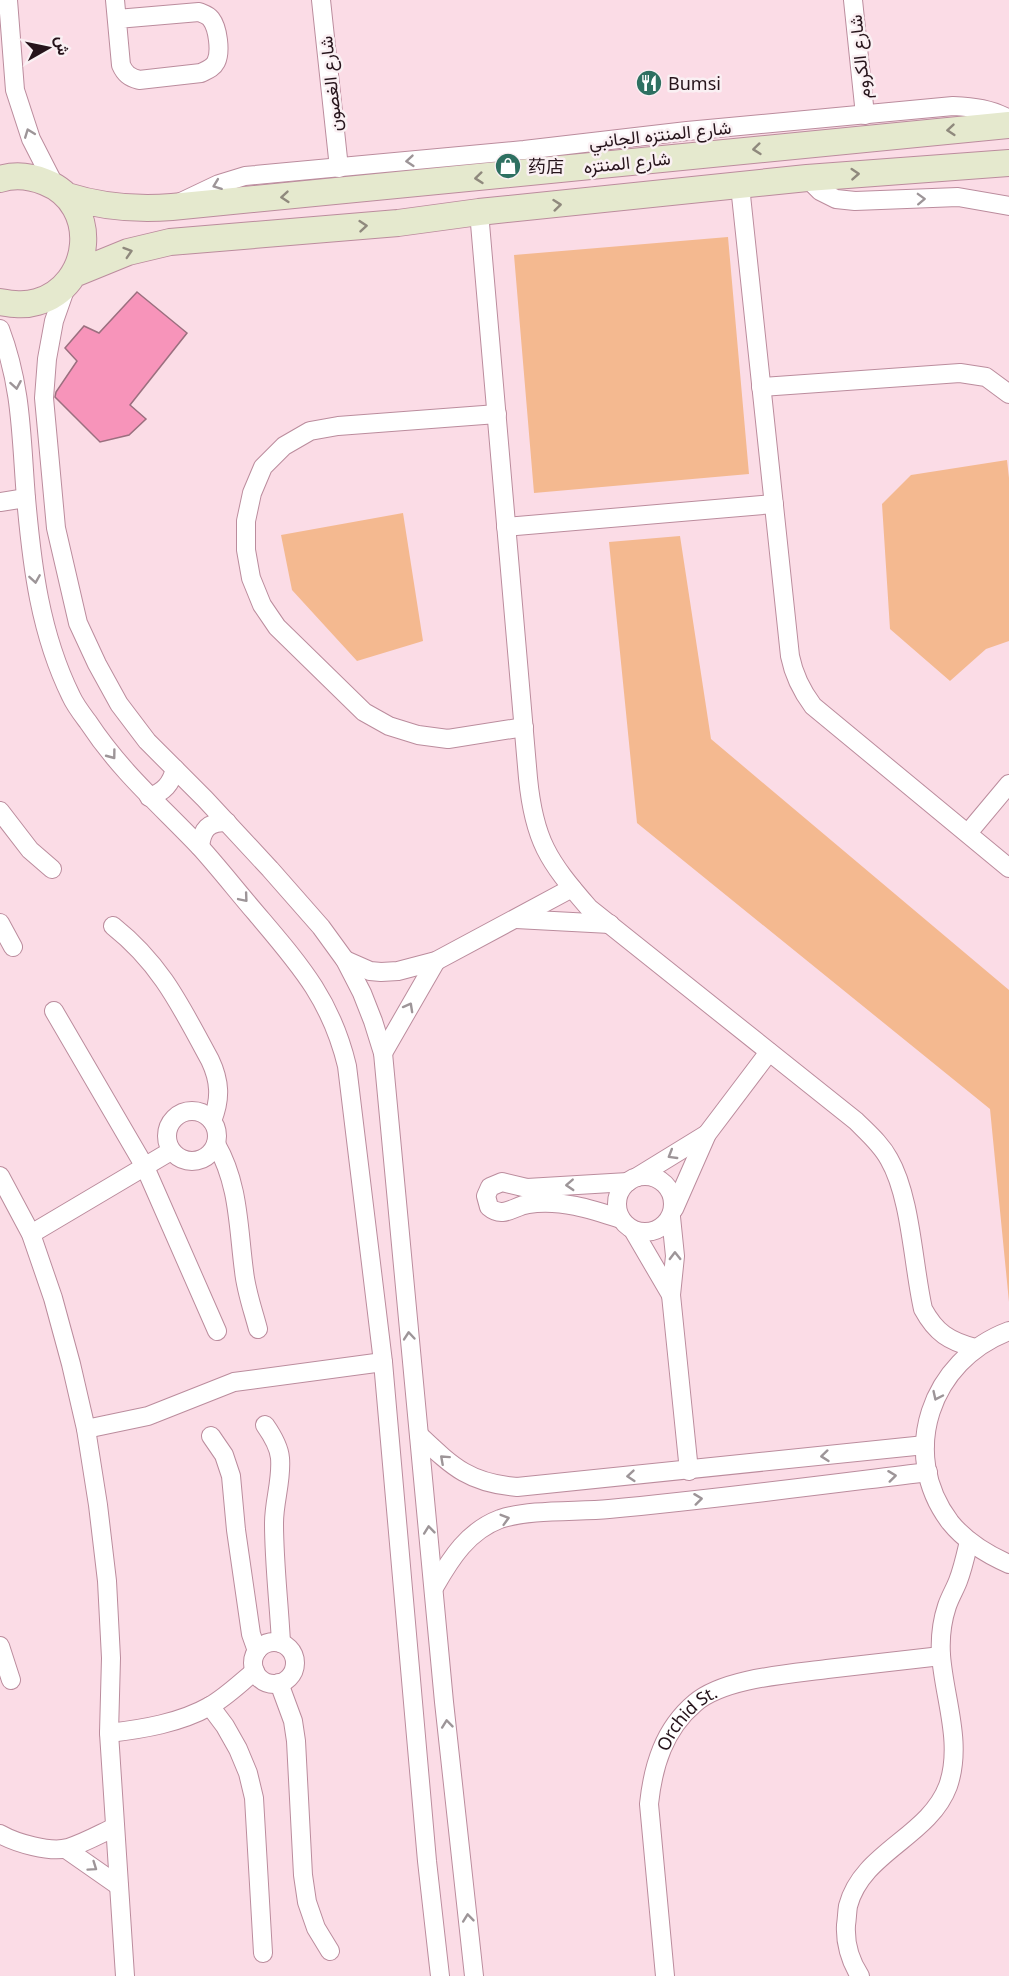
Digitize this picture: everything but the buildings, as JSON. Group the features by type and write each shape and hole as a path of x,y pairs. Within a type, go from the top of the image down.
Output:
{"street":[{"path":"8,0 15,90 31,139 61,191 78,213 84,234 82,255 54,321 44,398 58,539 78,622 119,704 147,741 227,822 321,927 345,960 362,993 383,1053 435,1586 444,1702 474,1976"},
{"path":"114,0 121,64 124,72 131,78 140,80 201,73 209,70 216,63 219,55 216,31 213,21 207,15 199,12 117,19"},
{"name":"شارع الغصون","path":"321,0 339,168"},
{"name":"شارع الكروم","path":"853,0 865,115"},
{"name":"شارع المنتزه الجانبي","path":"172,207 211,187 245,176 954,106 976,107 998,113 1009,119"},
{"name":"شارع المنتزه","path":"0,178 19,175 32,176 92,204 118,208 172,207 394,187 1009,124"},
{"path":"803,144 807,178 820,191 836,199 855,201 958,197 1009,206"},
{"name":"شارع المنتزه","path":"0,302 17,305 36,303 53,296 70,279 119,255 156,244 398,223 479,212 807,178 1009,163"},
{"path":"740,186 790,656 794,674 802,691 827,719 1009,868"},
{"path":"394,187 398,223"},
{"path":"479,212 531,807 539,837 553,865 589,908 856,1121 874,1138 890,1159 900,1183 923,1309 930,1322 940,1332 956,1343 975,1348"},
{"path":"0,329 16,380 21,410 26,498 34,577 42,618 55,659 72,698 120,766 200,847 310,979 323,1000 339,1036 347,1066 382,1362 440,1976"},
{"path":"761,387 960,374 986,377 1009,394"},
{"path":"497,414 338,426 310,431 284,446 263,467 252,494 246,522 246,550 251,578 262,605 277,627 364,712 389,726 418,735 448,739 524,727"},
{"path":"0,502 26,498"},
{"path":"506,527 774,504"},
{"path":"149,797 167,788 175,769"},
{"path":"968,833 1009,784"},
{"path":"0,811 30,849 52,869"},
{"path":"200,847 201,836 207,828 216,822 227,822"},
{"path":"345,960 370,971 381,972 398,971 436,961 572,888"},
{"path":"514,919 610,924"},
{"path":"0,923 13,947"},
{"path":"113,926 157,968 210,1060 217,1075 220,1092 212,1120"},
{"path":"383,1053 436,961"},
{"path":"54,1011 145,1167 217,1331"},
{"path":"689,1471 671,1295 675,1256 672,1213 673,1199 670,1190 664,1182 655,1178 632,1179 527,1196 574,1205 650,1232 658,1230 672,1213 707,1134 770,1052"},
{"path":"185,1111 195,1111 212,1120 217,1132 216,1144 212,1152 200,1161 184,1161 171,1151 166,1132 176,1116 185,1111"},
{"path":"671,1295 618,1209 617,1199 621,1190 632,1179 707,1134"},
{"path":"216,1144 233,1180 244,1273 258,1329"},
{"path":"31,1234 171,1151"},
{"path":"0,1176 31,1234 53,1298 86,1429 98,1505 107,1581 111,1658 109,1733 125,1976"},
{"path":"1009,1331 975,1348 949,1375 936,1396 928,1420 925,1445 928,1472 936,1498 950,1522 969,1541 987,1554 1009,1564"},
{"path":"940,1332 949,1375"},
{"path":"86,1429 148,1416 234,1382 382,1362"},
{"path":"265,1425 274,1439 280,1456 281,1473 274,1523 281,1643"},
{"path":"419,1435 454,1468 474,1479 495,1485 517,1487 925,1445"},
{"path":"211,1436 224,1455 231,1476 236,1530 252,1640 257,1650"},
{"path":"435,1586 462,1544 480,1529 501,1519 524,1514 608,1509 928,1472"},
{"path":"860,1976 853,1966 845,1937 848,1906 861,1879 887,1852 921,1825 936,1808 948,1786 954,1762 953,1737 941,1656 942,1630 969,1541"},
{"path":"958,1582 987,1554"},
{"path":"268,1643 281,1643 291,1652 295,1664 290,1676 279,1683 268,1683 262,1680 255,1671 253,1660 257,1650 268,1643"},
{"path":"0,1646 10,1680"},
{"name":"Orchid St.","path":"666,1976 649,1804 651,1780 660,1751 672,1729 696,1702 722,1688 775,1676 941,1656"},
{"path":"109,1733 144,1729 210,1706 255,1671"},
{"path":"279,1683 290,1712 296,1741 302,1864 307,1902 316,1928 330,1951"},
{"path":"210,1706 238,1749 248,1773 254,1798 263,1953"},
{"path":"0,1834 26,1844 66,1849 116,1827"},
{"path":"66,1849 119,1886"},
{"path":"431,1882 464,1879"}],"shaded area":[{"path":"728,237 749,474 534,493 514,255"},
{"path":"1007,460 1009,478 1009,641 986,649 950,681 890,629 882,504 911,475"},
{"path":"403,513 423,641 357,661 292,590 281,535"},
{"path":"680,536 711,739 1009,990 1009,1302 990,1109 637,823 609,542"}],"place":[{"name":"Bumsi","path":"649,83"},
{"name":"药店","path":"508,166"}]}
